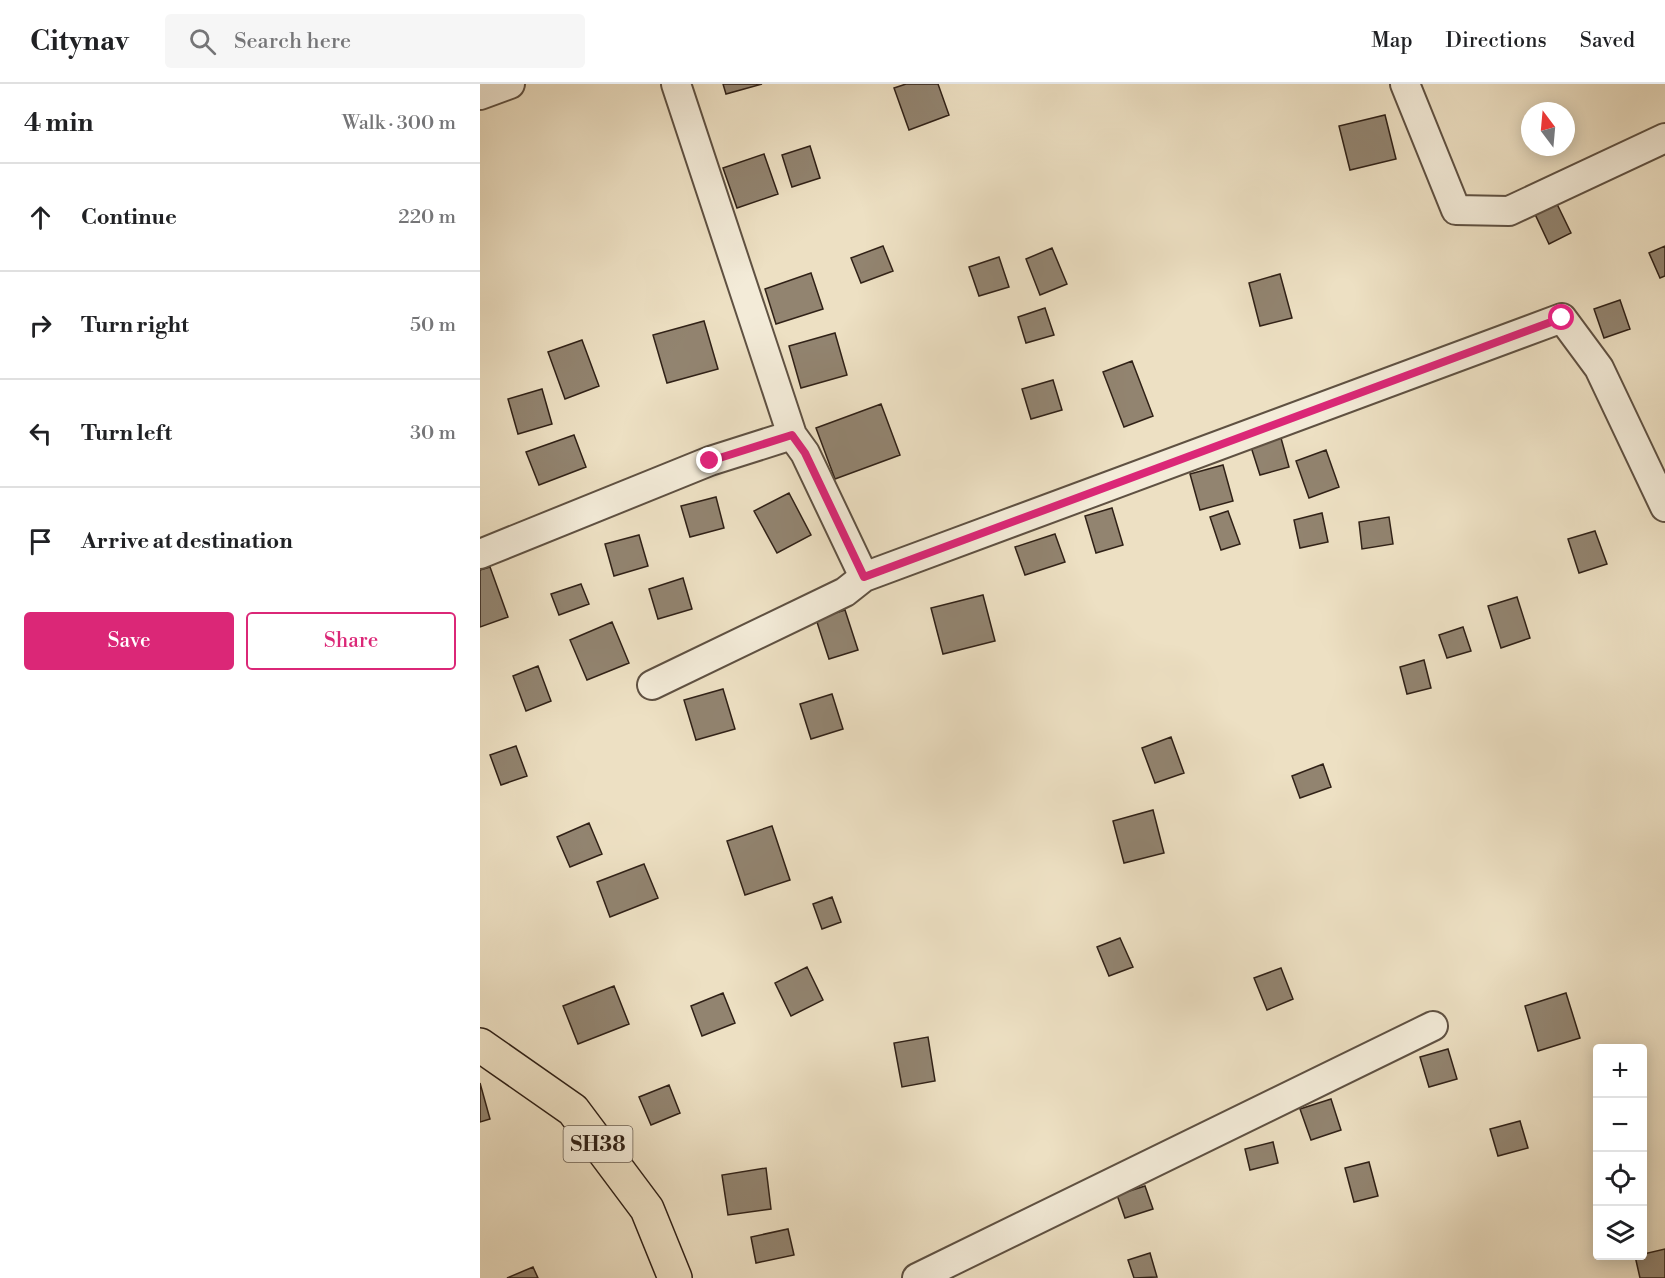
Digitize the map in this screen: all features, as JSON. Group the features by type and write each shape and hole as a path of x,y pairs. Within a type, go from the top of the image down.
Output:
{"main road":[{"name":"SH38","path":"481,1047 573,1110 647,1209 675,1278"}],"street":[{"path":"480,94 510,84"},
{"path":"676,84 792,435 805,453 864,577"},
{"path":"1405,84 1456,210 1509,211 1665,138"},
{"path":"652,685 845,592 864,577 1562,318 1599,368 1665,507"},
{"path":"480,554 710,461 792,435"},
{"path":"917,1278 1433,1026"}],"building":[{"path":"723,84 762,84 726,94"},
{"path":"906,84 938,84 949,115 909,130 894,88"},
{"path":"1385,115 1396,159 1350,170 1339,126"},
{"path":"810,146 820,178 792,187 782,155"},
{"path":"764,154 778,194 737,208 723,168"},
{"path":"1556,202 1571,233 1549,244 1534,212"},
{"path":"883,246 893,271 861,283 851,258"},
{"path":"1665,246 1665,276 1660,278 1649,253"},
{"path":"1052,248 1067,284 1040,295 1026,259"},
{"path":"999,257 1009,287 979,296 969,267"},
{"path":"811,273 823,309 776,324 765,289"},
{"path":"1280,274 1292,318 1260,326 1249,283"},
{"path":"1620,300 1630,329 1604,338 1594,309"},
{"path":"1045,308 1054,335 1026,343 1018,317"},
{"path":"704,321 718,369 667,383 653,335"},
{"path":"835,333 847,375 801,388 789,346"},
{"path":"582,340 599,386 565,399 548,352"},
{"path":"1132,361 1153,416 1124,427 1103,372"},
{"path":"1053,380 1062,410 1031,419 1022,389"},
{"path":"542,389 552,424 518,434 508,399"},
{"path":"881,404 900,455 835,479 816,428"},
{"path":"574,435 586,467 539,485 526,452"},
{"path":"1281,438 1289,467 1260,475 1251,447"},
{"path":"1326,450 1339,487 1309,498 1296,461"},
{"path":"1223,465 1233,501 1200,510 1190,474"},
{"path":"789,493 811,535 777,553 754,511"},
{"path":"716,497 724,528 690,537 681,506"},
{"path":"1112,508 1123,545 1096,553 1085,516"},
{"path":"1228,511 1240,544 1221,550 1210,517"},
{"path":"1322,513 1328,542 1300,548 1294,520"},
{"path":"1389,517 1393,544 1362,549 1359,522"},
{"path":"1595,531 1607,564 1579,573 1568,539"},
{"path":"1055,534 1065,562 1025,575 1015,547"},
{"path":"639,535 648,566 614,576 605,544"},
{"path":"490,567 508,617 480,627 480,570"},
{"path":"683,578 692,609 658,619 649,589"},
{"path":"581,584 589,604 559,615 551,594"},
{"path":"983,595 995,641 943,654 931,608"},
{"path":"1517,597 1530,638 1501,648 1488,606"},
{"path":"845,610 858,650 829,659 816,619"},
{"path":"612,622 629,663 587,680 570,640"},
{"path":"1463,627 1471,651 1447,658 1439,635"},
{"path":"1424,660 1431,688 1407,694 1400,667"},
{"path":"538,666 551,701 526,711 513,676"},
{"path":"723,689 735,729 696,740 684,700"},
{"path":"832,694 843,729 811,739 800,704"},
{"path":"1171,737 1184,773 1155,783 1142,748"},
{"path":"516,746 527,776 501,785 490,755"},
{"path":"1323,764 1331,787 1300,798 1292,776"},
{"path":"1153,810 1164,853 1124,863 1113,821"},
{"path":"589,823 602,854 570,867 557,837"},
{"path":"772,826 790,880 745,895 727,841"},
{"path":"644,864 658,898 610,917 597,882"},
{"path":"832,897 841,922 822,929 813,904"},
{"path":"1120,938 1133,967 1109,976 1097,947"},
{"path":"807,967 823,1000 791,1016 775,983"},
{"path":"1281,968 1293,999 1267,1010 1254,978"},
{"path":"614,986 629,1024 578,1044 563,1006"},
{"path":"723,993 735,1023 702,1036 691,1006"},
{"path":"1566,993 1580,1038 1538,1051 1525,1006"},
{"path":"928,1037 935,1081 902,1087 894,1043"},
{"path":"1448,1049 1457,1079 1429,1087 1420,1057"},
{"path":"480,1083 490,1119 480,1122"},
{"path":"669,1085 680,1113 651,1125 639,1097"},
{"path":"1331,1099 1341,1130 1311,1140 1300,1109"},
{"path":"1520,1121 1528,1148 1498,1156 1490,1129"},
{"path":"1273,1142 1278,1163 1250,1170 1245,1149"},
{"path":"1369,1162 1378,1196 1354,1202 1345,1168"},
{"path":"766,1168 771,1209 728,1215 722,1175"},
{"path":"1145,1186 1153,1209 1125,1218 1117,1195"},
{"path":"788,1229 794,1255 756,1263 751,1237"},
{"path":"1665,1249 1665,1278 1640,1278 1636,1260 1647,1260 1647,1253"},
{"path":"1150,1253 1157,1277 1134,1278 1128,1260"},
{"path":"533,1267 538,1278 507,1278"}],"route":[{"path":"710,461 792,435 805,453 864,577 1562,318"}]}
